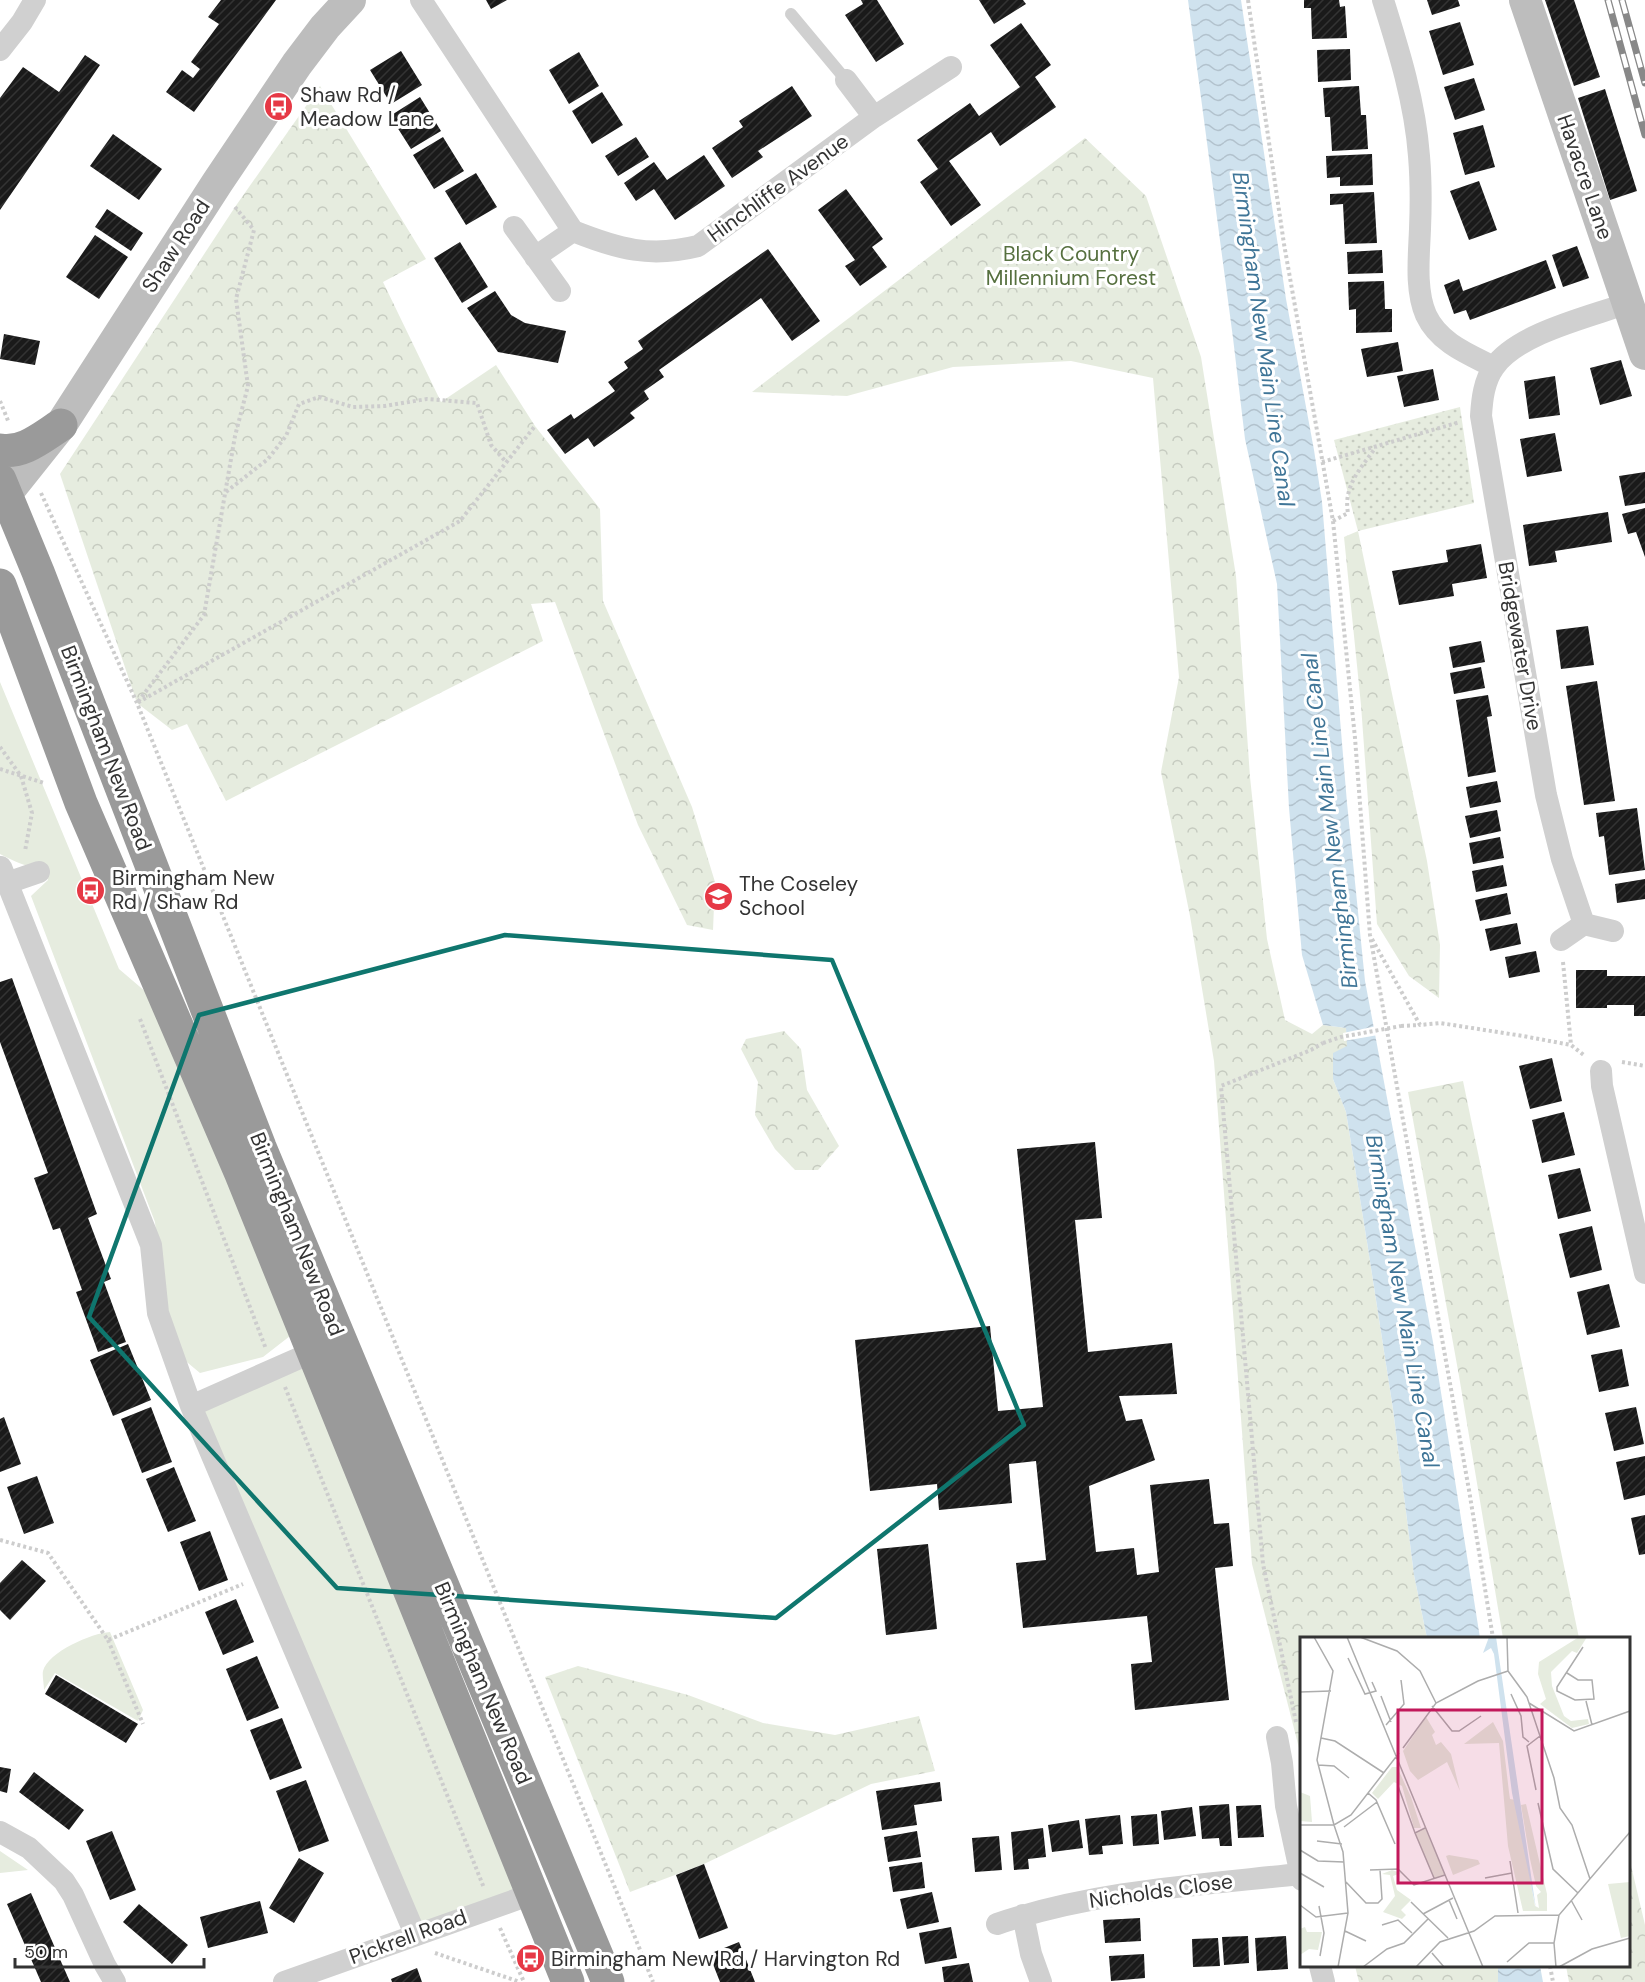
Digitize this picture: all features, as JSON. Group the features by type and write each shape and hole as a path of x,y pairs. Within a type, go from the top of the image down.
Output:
{"highway":[{"path":"0,450 12,452 20,450 61,425"},
{"name":"Birmingham New Road","path":"3,487 260,1147 608,1982"},
{"name":"Birmingham New Road","path":"0,585 9,631 241,1174 568,1982"},
{"path":"532,1894 566,1880"}],"street":[{"path":"0,50 22,22 35,0"},
{"name":"Shaw Road","path":"3,487 61,425 217,183 297,64 325,27 350,0"},
{"path":"421,0 573,231 535,257"},
{"path":"1383,0 1405,72 1414,114 1421,193 1419,274 1426,314 1435,330 1456,349 1494,367"},
{"name":"Havacre Lane","path":"1525,0 1645,354"},
{"name":"Hinchliffe Avenue","path":"573,231 615,247 655,253 698,246 874,117 951,67"},
{"path":"846,80 874,117"},
{"path":"514,227 560,291"},
{"name":"Bridgewater Drive","path":"1584,924 1562,859 1546,795 1481,416 1482,397 1494,367 1523,341 1628,303"},
{"path":"17,876 151,1245 158,1313 191,1406 415,1934"},
{"path":"1561,940 1584,924 1612,931"},
{"path":"1601,1071 1602,1086 1645,1274"},
{"name":"Birmingham New Road","path":"191,1406 313,1352"},
{"path":"1287,1732 1282,1763 1286,1806 1300,1872"},
{"path":"0,1832 29,1848 64,1881 115,1982"},
{"name":"Nicholds Close","path":"998,1924 1023,1915 1091,1899 1300,1877"},
{"name":"Pickrell Road","path":"284,1982 532,1894"},
{"path":"1023,1915 1031,1954 1041,1982"},
{"path":"1320,1967 1324,1982"}],"lane":[{"path":"791,14 846,80"}],"path":[{"path":"1248,0 1284,244 1333,521 1355,738 1370,935 1467,1478 1493,1637"},
{"path":"137,703 204,615 235,436 248,386 236,299 254,230 235,207"},
{"path":"225,492 268,459 286,436 299,404 319,397 353,408 385,406 427,399 477,403 491,445 506,462"},
{"path":"1322,462 1481,416"},
{"path":"137,703 460,520 535,426"},
{"path":"1333,521 1348,513 1346,503 1350,482 1377,447"},
{"path":"72,558 137,703 653,1982"},
{"path":"0,747 21,776 32,813 17,876"},
{"path":"0,769 51,785"},
{"path":"1370,935 1420,1025"},
{"path":"1561,940 1571,1045"},
{"path":"139,1017 268,1353 277,1368 522,1982"},
{"path":"1287,1732 1263,1564 1221,1086 1341,1037 1401,1026 1440,1023 1472,1027 1571,1045 1583,1054"},
{"path":"0,1540 48,1552 108,1640 143,1724"},
{"path":"108,1640 263,1576"},
{"path":"415,1934 435,1953 522,1982"},
{"path":"1550,1967 1553,1982"}],"highlighted area":[{"path":"505,935 832,960 1024,1425 776,1618 337,1588 89,1317 199,1015"}],"green space":[{"path":"320,86 426,259 383,282 441,402 496,365 535,426 600,509 603,601 692,807 715,882 713,930 687,925 638,825 555,602 531,604 543,641 226,801 187,724 172,730 137,703 60,474 235,207"},
{"name":"Black Country Millennium Forest","path":"1085,138 1146,196 1201,357 1236,576 1250,777 1267,939 1285,1020 1312,1034 1323,1025 1346,1028 1348,1046 1333,1079 1346,1112 1393,1409 1414,1575 1427,1637 1300,1637 1300,1752 1252,1564 1214,1061 1190,916 1161,772 1179,677 1153,378 1071,361 953,367 847,396 752,392"},
{"path":"1460,407 1474,503 1358,531 1334,440"},
{"path":"1358,531 1427,861 1440,945 1439,998 1409,976 1377,924 1361,705 1344,537"},
{"path":"0,682 119,969 153,998 290,1336 263,1357 200,1373 182,1358 163,1310 155,1222 31,896 48,880 43,867 26,865 0,854"},
{"path":"784,1031 801,1049 807,1090 839,1146 818,1170 795,1170 775,1149 755,1115 758,1082 741,1049 746,1039"},
{"path":"1463,1081 1579,1637 1503,1637 1408,1092"},
{"path":"304,1356 532,1894 415,1934 191,1406"},
{"path":"110,1632 143,1710 138,1721 55,1673 44,1690 43,1671 53,1657 82,1640"},
{"path":"578,1666 688,1695 763,1723 835,1735 919,1716 935,1771 871,1784 704,1864 630,1892 545,1677"},
{"path":"0,1851 28,1870 0,1873"},
{"path":"1630,1861 1645,1925 1645,1982 1569,1982 1566,1967 1630,1967"},
{"path":"1355,1967 1498,1967 1498,1982 1359,1982"}],"water":[{"name":"Birmingham New Main Line Canal","path":"1188,0 1241,0 1286,299 1322,502 1347,803 1365,981 1433,1342 1480,1637 1427,1637 1414,1575 1393,1409 1346,1112 1333,1079 1333,1053 1347,1046 1346,1028 1323,1025 1302,955 1289,808 1277,584 1245,439"},
{"path":"1498,1967 1540,1967 1543,1982 1498,1982"}],"pier":[{"path":"1377,1026 1378,1035 1344,1041 1343,1033"}],"building":[{"path":"221,0 276,0 194,112 166,92 182,70 193,78 200,69 191,62 219,24 208,17"},
{"path":"486,0 507,0 491,9"},
{"path":"861,0 877,0 904,44 876,62 845,15 863,4"},
{"path":"979,0 1023,0 1026,4 994,24"},
{"path":"1304,0 1339,0 1340,7 1345,6 1347,38 1312,39 1311,8 1304,8"},
{"path":"1427,0 1458,0 1460,6 1432,15"},
{"path":"1545,0 1574,0 1600,77 1574,86"},
{"path":"1460,22 1474,65 1443,75 1429,31"},
{"path":"1021,23 1051,65 1035,77 1056,107 1000,146 991,132 949,161 981,205 951,226 920,182 938,169 917,140 970,103 979,116 1020,87 990,45"},
{"path":"1350,49 1351,80 1318,82 1317,50"},
{"path":"401,51 422,85 391,104 370,70"},
{"path":"579,52 599,86 569,104 549,70"},
{"path":"85,55 100,65 0,210 0,98 23,67 59,92"},
{"path":"1474,78 1485,110 1455,120 1444,87"},
{"path":"792,86 812,116 758,151 763,157 732,178 712,148 743,127 739,121"},
{"path":"1359,86 1361,115 1366,115 1368,149 1332,151 1330,117 1325,117 1323,88"},
{"path":"1605,89 1637,191 1610,200 1578,98"},
{"path":"602,92 623,125 592,144 572,111"},
{"path":"420,97 441,131 411,149 390,116"},
{"path":"1483,125 1495,167 1465,175 1453,133"},
{"path":"113,134 162,169 139,200 90,166"},
{"path":"443,137 464,171 434,189 413,155"},
{"path":"636,137 649,157 618,176 605,156"},
{"path":"1372,154 1373,185 1340,186 1340,177 1327,178 1326,156"},
{"path":"704,155 725,186 675,220 654,189 636,201 624,183 654,162 667,180"},
{"path":"476,173 497,207 466,225 445,191"},
{"path":"1479,181 1497,230 1469,240 1450,191"},
{"path":"846,189 883,239 872,247 887,267 860,286 845,266 855,260 818,210"},
{"path":"1374,192 1377,243 1345,244 1343,204 1330,205 1330,194"},
{"path":"107,209 143,233 131,251 95,227"},
{"path":"95,235 128,257 99,299 66,277"},
{"path":"460,242 488,287 462,303 434,258"},
{"path":"1577,246 1589,278 1563,287 1552,255"},
{"path":"768,249 820,321 792,341 761,298 659,370 664,377 644,391 649,399 630,413 635,418 594,447 588,438 565,454 547,430 571,414 574,419 615,391 608,382 628,368 624,362 643,349 638,341"},
{"path":"1382,250 1383,273 1348,274 1347,252"},
{"path":"1546,260 1556,288 1470,320 1466,310 1454,314 1444,285 1459,279 1463,291"},
{"path":"1384,281 1385,309 1392,309 1392,332 1356,333 1356,309 1349,310 1348,282"},
{"path":"495,291 511,315 525,323 566,331 558,363 498,352 467,308"},
{"path":"4,334 40,341 35,365 0,359"},
{"path":"1398,342 1403,371 1367,377 1361,349"},
{"path":"1621,360 1632,396 1600,405 1590,368"},
{"path":"1433,369 1439,400 1404,407 1397,376"},
{"path":"1555,376 1560,415 1529,419 1524,381"},
{"path":"1555,433 1562,471 1527,477 1520,439"},
{"path":"1645,472 1645,503 1625,506 1619,476"},
{"path":"1645,508 1645,557 1636,532 1628,534 1622,514"},
{"path":"1608,512 1612,542 1555,551 1557,562 1529,566 1523,525"},
{"path":"1481,544 1487,578 1452,584 1454,596 1399,605 1392,571 1448,562 1446,550"},
{"path":"1588,626 1594,665 1561,669 1556,630"},
{"path":"1481,641 1485,662 1453,668 1449,647"},
{"path":"1481,667 1485,688 1454,694 1450,673"},
{"path":"1597,681 1615,801 1584,805 1566,686"},
{"path":"1488,695 1492,716 1487,717 1496,772 1468,777 1456,700"},
{"path":"1497,781 1501,802 1470,808 1466,787"},
{"path":"1637,808 1645,870 1609,875 1604,836 1599,837 1596,813"},
{"path":"1497,810 1501,831 1470,838 1465,816"},
{"path":"1500,837 1504,858 1473,864 1469,843"},
{"path":"1503,865 1507,886 1476,892 1472,871"},
{"path":"1645,879 1645,899 1617,903 1615,884"},
{"path":"1507,893 1511,914 1480,921 1475,900"},
{"path":"1517,923 1521,944 1490,951 1485,929"},
{"path":"1536,951 1540,972 1509,978 1505,957"},
{"path":"1576,970 1607,970 1607,976 1645,976 1645,1016 1634,1016 1634,1005 1576,1008"},
{"path":"12,978 97,1214 88,1218 111,1279 104,1282 126,1342 98,1352 76,1292 82,1290 60,1228 53,1230 34,1178 48,1173 0,1042 0,982"},
{"path":"1552,1058 1562,1101 1530,1109 1519,1066"},
{"path":"1564,1112 1575,1155 1542,1163 1532,1120"},
{"path":"1095,1142 1102,1218 1075,1220 1088,1352 1172,1343 1177,1394 1119,1396 1126,1421 1142,1419 1155,1460 1089,1486 1096,1552 1134,1548 1137,1575 1159,1572 1150,1485 1209,1479 1214,1524 1229,1523 1233,1566 1215,1568 1229,1700 1135,1710 1131,1664 1152,1662 1147,1616 1023,1628 1016,1563 1046,1560 1036,1461 1009,1464 1012,1503 939,1510 937,1484 870,1491 855,1340 990,1326 998,1411 1043,1407 1017,1149"},
{"path":"1580,1168 1591,1211 1558,1219 1548,1175"},
{"path":"1592,1226 1602,1270 1570,1278 1559,1234"},
{"path":"1609,1284 1620,1327 1587,1335 1577,1292"},
{"path":"128,1344 151,1400 113,1416 90,1360"},
{"path":"1622,1349 1629,1386 1599,1392 1591,1355"},
{"path":"151,1407 172,1462 142,1473 121,1419"},
{"path":"1636,1407 1644,1444 1614,1451 1605,1413"},
{"path":"4,1417 21,1464 0,1472 0,1419"},
{"path":"1645,1456 1645,1495 1624,1500 1616,1462"},
{"path":"174,1467 196,1521 168,1532 146,1479"},
{"path":"37,1476 54,1523 24,1534 7,1487"},
{"path":"1645,1515 1645,1554 1639,1555 1631,1518"},
{"path":"210,1531 228,1580 199,1591 180,1542"},
{"path":"928,1544 937,1629 886,1635 877,1549"},
{"path":"22,1560 46,1581 10,1620 0,1610 0,1583"},
{"path":"236,1599 254,1642 223,1655 205,1612"},
{"path":"257,1656 279,1708 247,1721 226,1669"},
{"path":"56,1675 138,1724 126,1743 45,1694"},
{"path":"282,1718 302,1768 270,1780 250,1730"},
{"path":"0,1767 11,1769 7,1793 0,1791"},
{"path":"34,1772 84,1810 69,1830 19,1792"},
{"path":"306,1780 329,1841 299,1852 276,1791"},
{"path":"940,1782 942,1801 914,1805 917,1825 882,1830 876,1791"},
{"path":"1229,1804 1232,1846 1220,1846 1219,1838 1202,1839 1199,1806"},
{"path":"1261,1805 1264,1837 1238,1838 1236,1806"},
{"path":"1192,1807 1196,1836 1164,1840 1161,1811"},
{"path":"1157,1814 1159,1844 1133,1846 1131,1816"},
{"path":"1120,1815 1123,1844 1102,1846 1103,1854 1089,1855 1085,1819"},
{"path":"1079,1820 1083,1848 1052,1852 1048,1825"},
{"path":"1043,1828 1046,1857 1028,1859 1029,1869 1014,1870 1011,1832"},
{"path":"112,1831 136,1890 110,1900 86,1841"},
{"path":"917,1831 921,1857 888,1862 884,1837"},
{"path":"999,1836 1002,1870 975,1872 972,1838"},
{"path":"299,1858 324,1873 294,1923 269,1908"},
{"path":"922,1862 925,1888 893,1892 889,1867"},
{"path":"704,1864 728,1928 699,1939 676,1875"},
{"path":"932,1892 939,1922 907,1929 900,1899"},
{"path":"31,1893 70,1982 41,1982 7,1904"},
{"path":"260,1901 268,1933 208,1948 200,1917"},
{"path":"139,1904 188,1945 172,1964 123,1922"},
{"path":"1140,1918 1141,1941 1105,1943 1103,1920"},
{"path":"951,1927 957,1958 925,1964 919,1933"},
{"path":"1248,1936 1249,1963 1224,1965 1222,1937"},
{"path":"1286,1936 1288,1969 1257,1971 1255,1938"},
{"path":"1218,1938 1220,1966 1193,1967 1192,1939"},
{"path":"739,1942 755,1982 720,1982 709,1954"},
{"path":"1144,1954 1145,1978 1111,1981 1109,1956"},
{"path":"969,1963 973,1982 944,1982 942,1967"},
{"path":"417,1968 422,1982 392,1982 391,1979"}],"railway":[{"path":"1608,0 1645,135"},
{"path":"1622,0 1645,83"}],"place":[{"name":"Shaw Rd / Meadow Lane","path":"279,107"},
{"name":"Birmingham New Rd / Shaw Rd","path":"91,890"},
{"name":"The Coseley School","path":"718,896"},
{"name":"Birmingham New Rd / Harvington Rd","path":"530,1959"}]}
